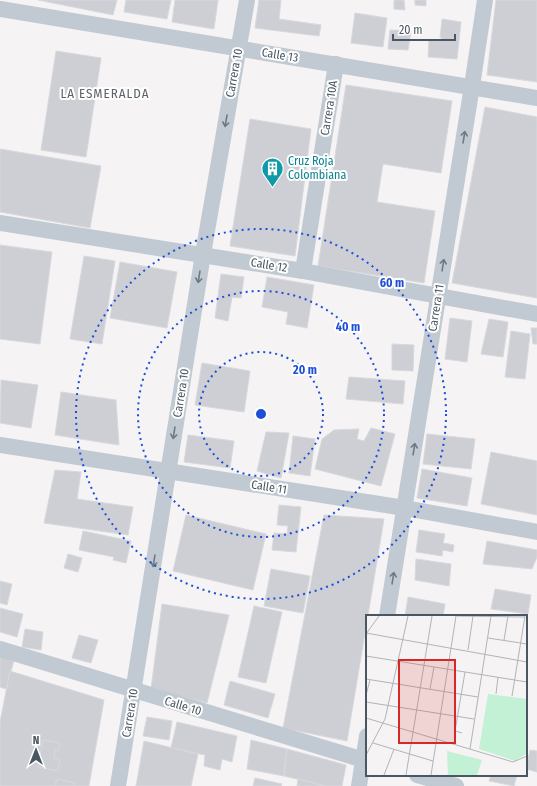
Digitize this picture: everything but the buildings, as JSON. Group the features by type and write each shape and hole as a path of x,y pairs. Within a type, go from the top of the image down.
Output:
{"street":[{"path":"0,4 1,0"},
{"name":"Carrera 10","path":"118,786 203,254 247,0"},
{"name":"Carrera 11","path":"387,615 485,0"},
{"name":"Calle 13","path":"0,9 472,86 537,98"},
{"name":"Carrera 10A","path":"303,271 336,64"},
{"name":"Calle 12","path":"0,223 203,254 537,314"},
{"name":"Calle 11","path":"0,445 405,508 537,532"},
{"name":"Calle 10","path":"0,649 365,760"},
{"path":"359,786 366,748"},
{"path":"421,776 456,786"}],"place":[{"name":"Cruz Roja Colombiana","path":"272,188"}],"district":[{"name":"LA ESMERALDA","path":"105,93"}]}
